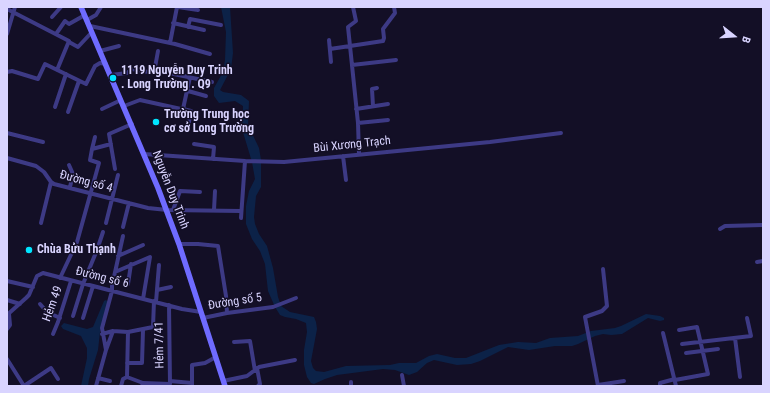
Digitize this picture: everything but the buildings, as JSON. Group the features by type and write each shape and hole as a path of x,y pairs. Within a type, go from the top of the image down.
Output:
{"main road":[{"name":"Nguyễn Duy Trinh","path":"81,7 144,154 170,210 179,244 224,384"}],"street":[{"path":"52,17 61,7"},
{"path":"56,34 65,21 69,24 94,17 101,7"},
{"path":"170,43 177,7 198,10"},
{"path":"353,7 356,21 348,27 358,123 359,154"},
{"path":"330,49 383,41 383,29 395,13 394,7"},
{"path":"7,9 14,9 78,47 92,32"},
{"path":"7,34 14,9"},
{"path":"188,27 190,19 221,24"},
{"path":"173,23 204,30"},
{"path":"90,26 170,43 210,54"},
{"path":"329,40 331,62"},
{"path":"57,70 70,42"},
{"path":"100,51 119,46"},
{"path":"110,75 126,73 132,69 154,73 158,51"},
{"path":"352,65 396,60"},
{"path":"7,72 12,71 38,79 45,64 86,84 95,66 100,63 106,64"},
{"path":"169,73 212,82"},
{"path":"55,107 66,74"},
{"path":"183,108 190,77"},
{"path":"68,112 79,81"},
{"path":"372,106 372,89 377,88"},
{"path":"188,91 206,96"},
{"path":"102,109 121,100"},
{"path":"124,106 140,100 181,109 183,108 191,112 188,126"},
{"path":"356,109 388,104"},
{"path":"358,123 388,120"},
{"path":"115,169 109,134 132,124"},
{"path":"7,133 43,142"},
{"name":"Bùi Xương Trạch","path":"144,154 284,162 483,143 561,133"},
{"path":"60,278 77,242 99,163 90,160 95,137"},
{"path":"92,149 111,144"},
{"path":"194,144 214,146 213,159"},
{"path":"343,156 346,180"},
{"name":"Đường số 4","path":"7,158 36,166 44,172 51,182 90,194 152,209 241,211"},
{"path":"241,218 247,161"},
{"path":"69,165 73,174 70,187"},
{"path":"106,223 118,175"},
{"path":"41,222 51,182"},
{"path":"214,210 215,190"},
{"path":"170,210 180,191 200,192"},
{"path":"123,227 129,203"},
{"path":"720,229 725,226 763,225"},
{"path":"73,316 102,232"},
{"path":"106,350 102,328 112,291 114,272 123,236"},
{"path":"179,244 218,246 227,312"},
{"path":"118,256 143,245"},
{"path":"114,272 149,256 150,258 143,299"},
{"path":"757,262 763,261"},
{"path":"128,284 131,264"},
{"path":"102,334 113,331 128,332 143,330 153,327 158,265"},
{"path":"603,269 606,306 602,311 586,316 589,340 598,386 624,381"},
{"name":"Đường số 6","path":"32,288 37,276 43,273 202,315"},
{"path":"7,281 32,288 29,295 8,314 10,325 7,330"},
{"name":"Hẻm 49","path":"53,334 72,281"},
{"path":"83,318 93,286"},
{"path":"157,290 171,287"},
{"name":"Đường số 5","path":"202,315 272,307 296,298"},
{"path":"7,300 20,304"},
{"path":"40,304 47,312 60,318"},
{"name":"Hẻm 7/41","path":"169,306 169,384"},
{"path":"682,344 751,336 747,318"},
{"path":"660,386 660,383 708,374 697,326 679,330"},
{"path":"126,362 142,363 143,330"},
{"path":"96,386 113,331"},
{"path":"121,386 122,382 127,377 126,362 128,332"},
{"path":"663,333 676,386"},
{"path":"735,338 740,378"},
{"path":"234,342 250,341 260,384 258,386"},
{"path":"686,353 718,349"},
{"path":"127,377 142,384 192,385 192,365 205,363 216,357"},
{"path":"7,359 24,386 51,368 58,379"},
{"path":"224,384 247,376 259,367 295,360"},
{"path":"402,375 404,386"},
{"path":"98,378 110,381"}],"water":[{"path":"221,7 230,7 233,53 231,69 220,90 223,92 241,95 249,101 248,125 259,148 261,160 261,187 256,196 254,217 255,224 259,234 267,246 281,306 290,312 314,317 317,329 311,361 313,368 316,371 324,372 346,366 416,363 429,356 437,354 455,358 466,358 499,345 518,342 536,343 550,338 578,336 591,331 615,328 646,314 660,316 664,318 664,320 660,321 648,318 622,334 603,334 572,346 555,346 529,350 508,347 471,364 457,365 434,360 427,363 417,372 409,375 395,370 383,369 337,375 314,384 311,383 307,377 304,365 304,350 307,332 306,323 280,315 275,307 268,291 265,264 246,224 246,206 249,191 255,179 252,162 242,129 243,106 235,101 219,103 214,96 214,88 223,72 225,60 226,32"},
{"path":"106,300 108,302 100,332 98,350 88,386 81,386 87,358 87,348 81,336 63,329 61,326 64,323 87,329 93,327 104,301"}],"place":[{"name":"1119 Nguyễn Duy Trinh . Long Trường . Q9","path":"113,78"},
{"name":"Trường Trung học cơ sở Long Trường","path":"156,122"},
{"name":"Chùa Bửu Thạnh","path":"29,250"}]}
